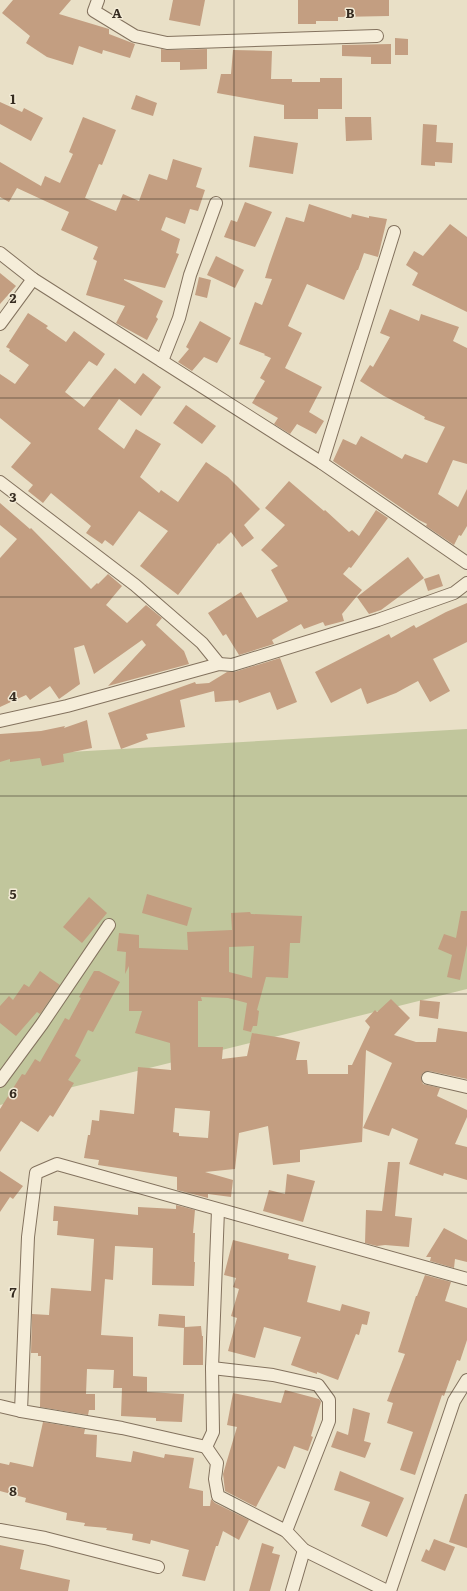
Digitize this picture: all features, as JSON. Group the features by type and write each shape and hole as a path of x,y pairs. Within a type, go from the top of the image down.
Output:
{"street":[{"path":"98,0 94,10 135,36 167,43 377,36"},
{"path":"162,361 179,318 190,275 216,203"},
{"path":"322,463 394,232"},
{"path":"0,253 33,280 322,463 467,563"},
{"path":"0,324 33,280"},
{"path":"0,482 135,586 202,643 219,664"},
{"path":"0,721 67,706 219,664 232,665 378,620 454,593 467,583"},
{"path":"0,1081 42,1024 109,925"},
{"path":"428,1078 467,1087"},
{"path":"21,1411 28,1238 36,1173 57,1164 467,1279"},
{"path":"206,1447 213,1432 212,1368 218,1210"},
{"path":"212,1368 273,1374 318,1385 329,1400 329,1421 286,1531"},
{"path":"390,1591 454,1401 467,1380"},
{"path":"0,1406 122,1428 206,1447 217,1463 215,1479 218,1496 286,1531 304,1550 387,1591"},
{"path":"0,1530 45,1538 158,1567"},
{"path":"292,1591 304,1550"}],"green space":[{"path":"467,729 467,989 0,1105 0,756"}],"building":[{"path":"13,0 71,0 59,14 109,29 109,34 135,44 130,58 103,50 102,54 79,46 73,65 47,57 26,43 30,36 2,13"},
{"path":"173,0 205,0 200,26 169,20"},
{"path":"298,0 389,0 389,16 338,17 338,21 316,21 316,24 298,24"},
{"path":"395,38 408,39 408,55 395,55"},
{"path":"391,44 391,64 371,64 371,57 342,56 342,45"},
{"path":"161,49 207,49 207,69 180,70 180,62 161,62"},
{"path":"233,50 272,51 271,79 292,79 292,82 320,82 320,78 342,78 342,109 318,109 318,119 284,119 284,105 217,93 221,74 231,74"},
{"path":"136,95 157,103 153,116 131,109"},
{"path":"0,102 22,112 24,108 43,118 31,141 0,124"},
{"path":"83,117 116,130 102,165 99,164 85,198 116,211 123,194 139,201 149,174 167,180 173,159 202,168 196,187 205,190 198,211 190,209 185,224 166,217 161,230 180,239 176,253 179,254 165,288 124,279 163,301 156,317 158,319 147,340 116,323 125,306 86,295 97,261 93,259 98,247 61,230 69,212 17,188 9,202 0,197 0,162 41,186 45,176 60,183 73,154 69,152"},
{"path":"345,117 371,117 372,140 346,141"},
{"path":"423,124 437,125 436,142 453,143 452,163 435,162 435,166 421,165"},
{"path":"254,136 298,143 293,174 249,167"},
{"path":"245,202 272,212 255,247 224,237 231,220 237,222"},
{"path":"309,204 351,218 352,214 369,218 369,216 387,219 378,257 364,253 344,300 307,284 288,326 302,333 285,368 322,387 309,412 324,421 316,434 297,424 290,434 274,424 278,418 252,403 265,381 260,378 271,358 264,355 265,354 239,344 255,302 262,305 272,279 265,278 286,217 304,222"},
{"path":"450,224 467,237 467,312 412,285 418,273 406,265 414,251 423,256"},
{"path":"216,256 244,270 235,288 207,275"},
{"path":"0,273 16,286 0,304"},
{"path":"199,277 211,280 207,298 195,295"},
{"path":"390,309 419,321 421,314 459,327 453,341 467,348 467,464 453,460 438,494 458,507 467,489 467,526 461,536 459,535 454,545 426,526 427,524 333,461 343,439 356,445 361,436 402,459 405,454 427,463 445,427 424,419 425,417 384,396 360,381 370,365 373,367 390,337 380,333"},
{"path":"28,313 48,326 46,328 66,342 74,331 105,354 97,366 89,361 65,392 84,407 115,368 135,384 143,373 161,387 141,416 119,399 98,429 124,449 136,429 161,444 140,477 159,493 161,490 178,502 206,462 228,477 260,509 244,525 254,538 242,547 231,532 219,544 218,543 178,595 140,566 168,531 139,511 113,546 105,540 102,544 86,533 91,526 51,493 43,503 28,491 33,485 11,467 31,443 0,418 0,374 15,384 29,365 9,351 10,349 6,347"},
{"path":"200,321 231,338 217,363 204,357 192,371 178,362 189,349 186,347"},
{"path":"186,405 216,426 202,444 173,423"},
{"path":"289,481 324,511 325,510 349,532 352,530 359,536 376,510 388,518 351,568 349,567 343,574 362,590 342,614 344,621 325,626 323,622 304,629 301,624 272,640 274,644 239,655 226,634 223,636 208,613 241,592 257,618 288,601 271,570 278,566 261,550 285,525 265,508"},
{"path":"0,503 30,529 31,528 91,589 108,574 122,586 106,605 127,623 146,605 162,618 156,625 184,651 189,664 108,686 146,645 142,640 94,674 84,645 74,648 80,684 59,699 50,686 30,700 26,695 0,707 0,558 17,539 0,525"},
{"path":"408,557 424,578 381,610 369,614 357,597"},
{"path":"439,574 443,586 428,591 424,579"},
{"path":"467,603 467,642 433,659 450,691 430,702 418,681 396,693 367,704 361,688 331,703 315,672 389,634 391,638 414,625 416,628"},
{"path":"280,658 297,702 277,710 270,692 239,703 238,700 215,702 214,691 180,700 185,727 146,734 148,739 121,749 108,713 195,682 196,684 209,683 227,672 234,672"},
{"path":"87,720 92,748 63,754 64,762 42,766 40,758 10,762 10,759 0,762 0,734 41,731 65,726 64,728"},
{"path":"147,894 192,908 187,926 142,913"},
{"path":"89,897 107,913 82,943 63,927"},
{"path":"461,911 467,911 467,945 460,980 447,977 452,955 438,949 444,934 456,938"},
{"path":"250,912 251,914 302,916 300,943 290,943 288,978 266,977 257,1010 259,1011 257,1026 253,1026 251,1032 243,1030 247,1003 228,998 201,997 202,1001 198,1001 198,1047 223,1047 222,1059 247,1056 252,1033 283,1038 300,1042 296,1060 307,1060 308,1074 348,1074 348,1065 352,1065 370,1027 365,1021 375,1010 377,1012 391,999 410,1018 394,1035 416,1042 436,1042 438,1028 467,1032 467,1079 429,1071 423,1073 421,1077 423,1084 440,1088 437,1096 467,1110 467,1117 455,1144 467,1147 467,1180 444,1173 443,1176 409,1164 418,1139 392,1128 389,1136 363,1128 392,1063 366,1050 362,1142 300,1150 300,1162 273,1165 268,1126 239,1133 235,1169 205,1172 233,1180 231,1197 208,1194 208,1198 177,1190 177,1177 98,1165 99,1160 84,1158 92,1120 99,1121 100,1110 134,1114 138,1067 171,1070 170,1043 135,1033 142,1011 129,1011 129,966 125,974 126,952 117,951 119,933 139,935 139,948 188,950 187,932 232,930 231,913","holes":["254,946 252,978 229,972 229,947","175,1108 210,1111 208,1138 179,1136 179,1133 173,1132"]},
{"path":"40,971 60,985 40,1014 37,1012 16,1036 0,1023 0,1006 9,996 13,1000 24,984 29,987"},
{"path":"94,971 99,971 120,982 93,1032 88,1030 75,1056 81,1060 68,1080 74,1083 53,1117 50,1115 38,1132 21,1121 0,1152 0,1109 22,1074 25,1075 35,1059 40,1062 65,1018 69,1020 81,998 79,997"},
{"path":"420,1000 440,1002 438,1019 419,1016"},
{"path":"388,1162 400,1162 395,1216 412,1218 409,1247 385,1245 377,1246 365,1243 366,1210 382,1211"},
{"path":"0,1171 23,1186 13,1199 10,1197 0,1212"},
{"path":"287,1174 315,1181 303,1222 263,1211 269,1190 285,1194"},
{"path":"176,1205 195,1210 193,1233 195,1233 194,1286 152,1285 153,1248 115,1246 113,1280 105,1279 101,1335 133,1337 133,1376 147,1377 147,1392 184,1394 182,1422 156,1421 156,1418 121,1416 122,1388 113,1388 114,1370 87,1369 86,1394 95,1394 95,1410 89,1410 88,1415 40,1407 41,1356 38,1356 38,1353 31,1353 32,1314 49,1315 51,1288 91,1291 94,1239 57,1235 58,1221 53,1221 54,1206 138,1215 138,1207 176,1209"},
{"path":"444,1228 467,1240 467,1262 455,1259 454,1268 430,1261 431,1257 426,1257"},
{"path":"233,1240 289,1254 288,1259 316,1266 307,1302 340,1311 342,1304 370,1312 367,1325 362,1324 359,1335 356,1334 338,1380 317,1372 317,1374 291,1365 301,1337 264,1327 255,1358 228,1351 237,1318 231,1316 239,1289 233,1287 236,1278 224,1275"},
{"path":"425,1275 451,1282 445,1301 467,1308 467,1340 460,1361 457,1360 444,1396 442,1395 415,1475 400,1470 413,1432 387,1423 393,1403 387,1401 405,1354 398,1352 416,1296"},
{"path":"159,1314 185,1316 185,1327 201,1326 203,1336 203,1365 183,1365 184,1328 158,1326"},
{"path":"285,1390 319,1399 321,1402 311,1436 313,1437 308,1451 294,1446 285,1469 278,1466 256,1507 225,1491 223,1474 237,1427 227,1425 233,1393 281,1403"},
{"path":"353,1408 370,1413 364,1441 371,1443 365,1458 331,1447 337,1431 348,1435"},
{"path":"43,1422 85,1429 84,1434 97,1435 96,1457 131,1462 133,1451 164,1458 165,1454 194,1458 189,1488 203,1491 203,1506 210,1506 211,1499 215,1503 249,1520 239,1540 223,1531 218,1546 216,1546 205,1581 182,1576 189,1550 151,1540 150,1544 132,1540 133,1534 106,1530 107,1528 84,1526 85,1523 66,1520 67,1513 25,1502 26,1498 0,1491 0,1463 9,1465 10,1462 33,1467"},
{"path":"340,1471 404,1498 387,1537 361,1526 370,1502 334,1490"},
{"path":"465,1494 467,1494 467,1548 449,1542"},
{"path":"434,1539 455,1547 445,1571 421,1561 426,1549 429,1551"},
{"path":"262,1543 274,1547 272,1553 280,1555 270,1591 249,1591"},
{"path":"0,1545 24,1550 20,1569 70,1580 68,1591 0,1591"}]}
